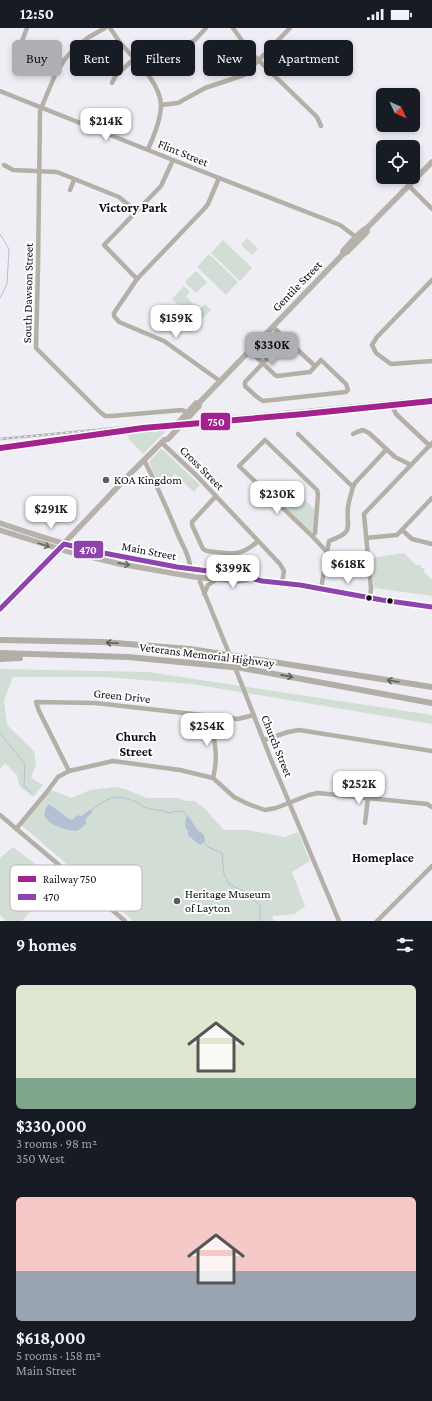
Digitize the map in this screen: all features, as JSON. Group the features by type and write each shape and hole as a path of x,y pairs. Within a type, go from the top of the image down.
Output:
{"highway":[{"name":"Veterans Memorial Highway","path":"0,640 103,642 190,649 432,687"},
{"name":"Veterans Memorial Highway","path":"0,654 128,657 242,668 432,703"},
{"path":"0,659 67,655"}],"main road":[{"name":"Gentile Street","path":"344,254 343,251 356,237 367,229 432,162"},
{"name":"Gentile Street","path":"0,609 144,460 163,441 168,439 199,406 199,403 367,232 367,229"},
{"name":"Gentile Street","path":"163,441 165,436 187,412 196,403 199,403"},
{"name":"Main Street","path":"0,523 93,552 190,569 240,575 249,579 432,607"},
{"name":"Main Street","path":"0,530 86,557 164,572 200,577 239,581 249,579"},
{"path":"164,572 174,570 187,572 190,569"}],"street":[{"path":"22,40 27,28"},
{"name":"South Dawson Street","path":"105,28 89,37 76,47 65,59 55,75 41,107 39,117 36,348 105,416 182,410 187,412"},
{"path":"110,28 131,55"},
{"path":"195,40 206,28"},
{"path":"233,28 242,43 258,61 316,117 321,126"},
{"path":"161,105 178,103 205,88 239,76 252,68 290,28"},
{"path":"112,83 116,75 131,62"},
{"path":"148,76 155,85 161,105 157,126 148,150"},
{"name":"Flint Street","path":"0,91 340,225 356,237"},
{"path":"137,279 106,249 104,245 161,186 173,160"},
{"path":"4,165 13,170 57,172 119,197 136,211"},
{"path":"219,178 208,204 137,279 114,313 114,316 119,322 164,341 220,381"},
{"path":"70,190 74,180"},
{"path":"409,186 432,209"},
{"path":"431,284 377,337 372,345 376,353 391,364 432,361"},
{"path":"273,326 315,366"},
{"path":"250,351 263,364 275,375 310,372 321,360 346,384 348,390 346,392 263,401 257,397 244,385 245,382 263,364 286,339"},
{"path":"370,598 371,588 364,514 431,445 396,414 393,408"},
{"path":"353,434 363,430 369,433 395,457 411,465"},
{"path":"298,434 353,487"},
{"path":"312,536 315,533 318,495 317,490 265,440 239,466 312,536 326,552"},
{"name":"Cross Street","path":"163,441 196,474 282,567 284,572 282,583"},
{"path":"322,589 326,552 329,541 342,536 348,531 348,506 353,487 386,450"},
{"path":"144,460 161,493 186,552 190,569"},
{"path":"216,496 192,522 203,549 207,551 240,553 258,540"},
{"path":"366,538 394,535 402,530 432,498"},
{"path":"402,530 412,539 432,544"},
{"name":"Church Street","path":"200,577 204,594 339,921"},
{"path":"204,594 208,586 217,579"},
{"name":"Green Drive","path":"69,771 36,702 95,703 238,719 254,715"},
{"path":"210,716 216,765 213,778"},
{"path":"264,740 299,730 432,751"},
{"path":"16,828 58,777 69,771 113,761 180,770 213,778 234,797 265,810 276,808 318,793 427,804 432,807"},
{"path":"364,823 368,798"},
{"path":"0,815 59,865"},
{"path":"377,921 432,866"},
{"path":"113,911 125,921"}],"shaded area":[{"path":"247,238 258,249 252,255 241,245"},
{"path":"223,240 252,268 240,281 211,253"},
{"path":"209,254 238,282 226,295 197,267"},
{"path":"196,271 207,282 196,293 186,284 186,280"},
{"path":"184,286 190,292 186,296 198,308 190,316 172,299"},
{"path":"205,304 211,310 203,318 195,313"},
{"path":"168,429 143,454 128,438 128,433"},
{"path":"161,449 200,485 194,492 175,474 160,488 149,462"},
{"path":"301,496 315,510 312,532 310,532 287,509"},
{"path":"404,553 416,565 421,565 421,568 425,569 424,572 432,580 432,596 374,588 372,558"},
{"path":"0,669 148,672 432,715 432,724 192,684 105,677 13,677 4,700 7,725 34,751 36,765 31,778 43,785 33,797 20,787 17,775 5,763 0,769"},
{"path":"115,787 125,789 147,798 177,798 187,801 195,801 205,809 224,830 248,830 284,837 298,832 310,861 292,872 305,906 295,914 272,916 274,921 132,921 122,911 142,911 142,865 68,865 21,825 51,790 72,798 90,790"},
{"path":"13,847 37,865 10,865 10,911 31,911 22,921 6,921 0,915 0,858"}],"water":[{"path":"49,804 72,820 78,815 81,816 90,810 92,813 86,818 86,824 81,829 75,831 69,830 58,827 49,822 44,814 45,809"},
{"path":"188,816 204,836 205,841 201,845 188,835 188,831 185,827 186,817"}],"waterway":[{"path":"0,234 9,249 7,284 0,298"},
{"path":"0,733 25,764 24,786 32,793"},
{"path":"91,811 106,800 116,797 128,799 147,808 169,813 178,811 184,812 187,816"},
{"path":"203,842 208,847 222,853 224,874 230,885 246,892 260,906 260,918 263,921"}],"railway":[{"path":"0,439 432,398"}],"rail line":[{"name":"750","path":"0,448 143,428 432,401"}],"transit line":[{"name":"470","path":"0,609 64,544 177,567 240,575 262,581 300,585 382,600 432,607"}],"place":[{"name":"KOA Kingdom","path":"106,480"},
{"name":"Heritage Museum of Layton","path":"177,901"}],"district":[{"name":"Victory Park","path":"133,207"},
{"name":"Church Street","path":"136,744"},
{"name":"Homeplace","path":"383,857"}]}
